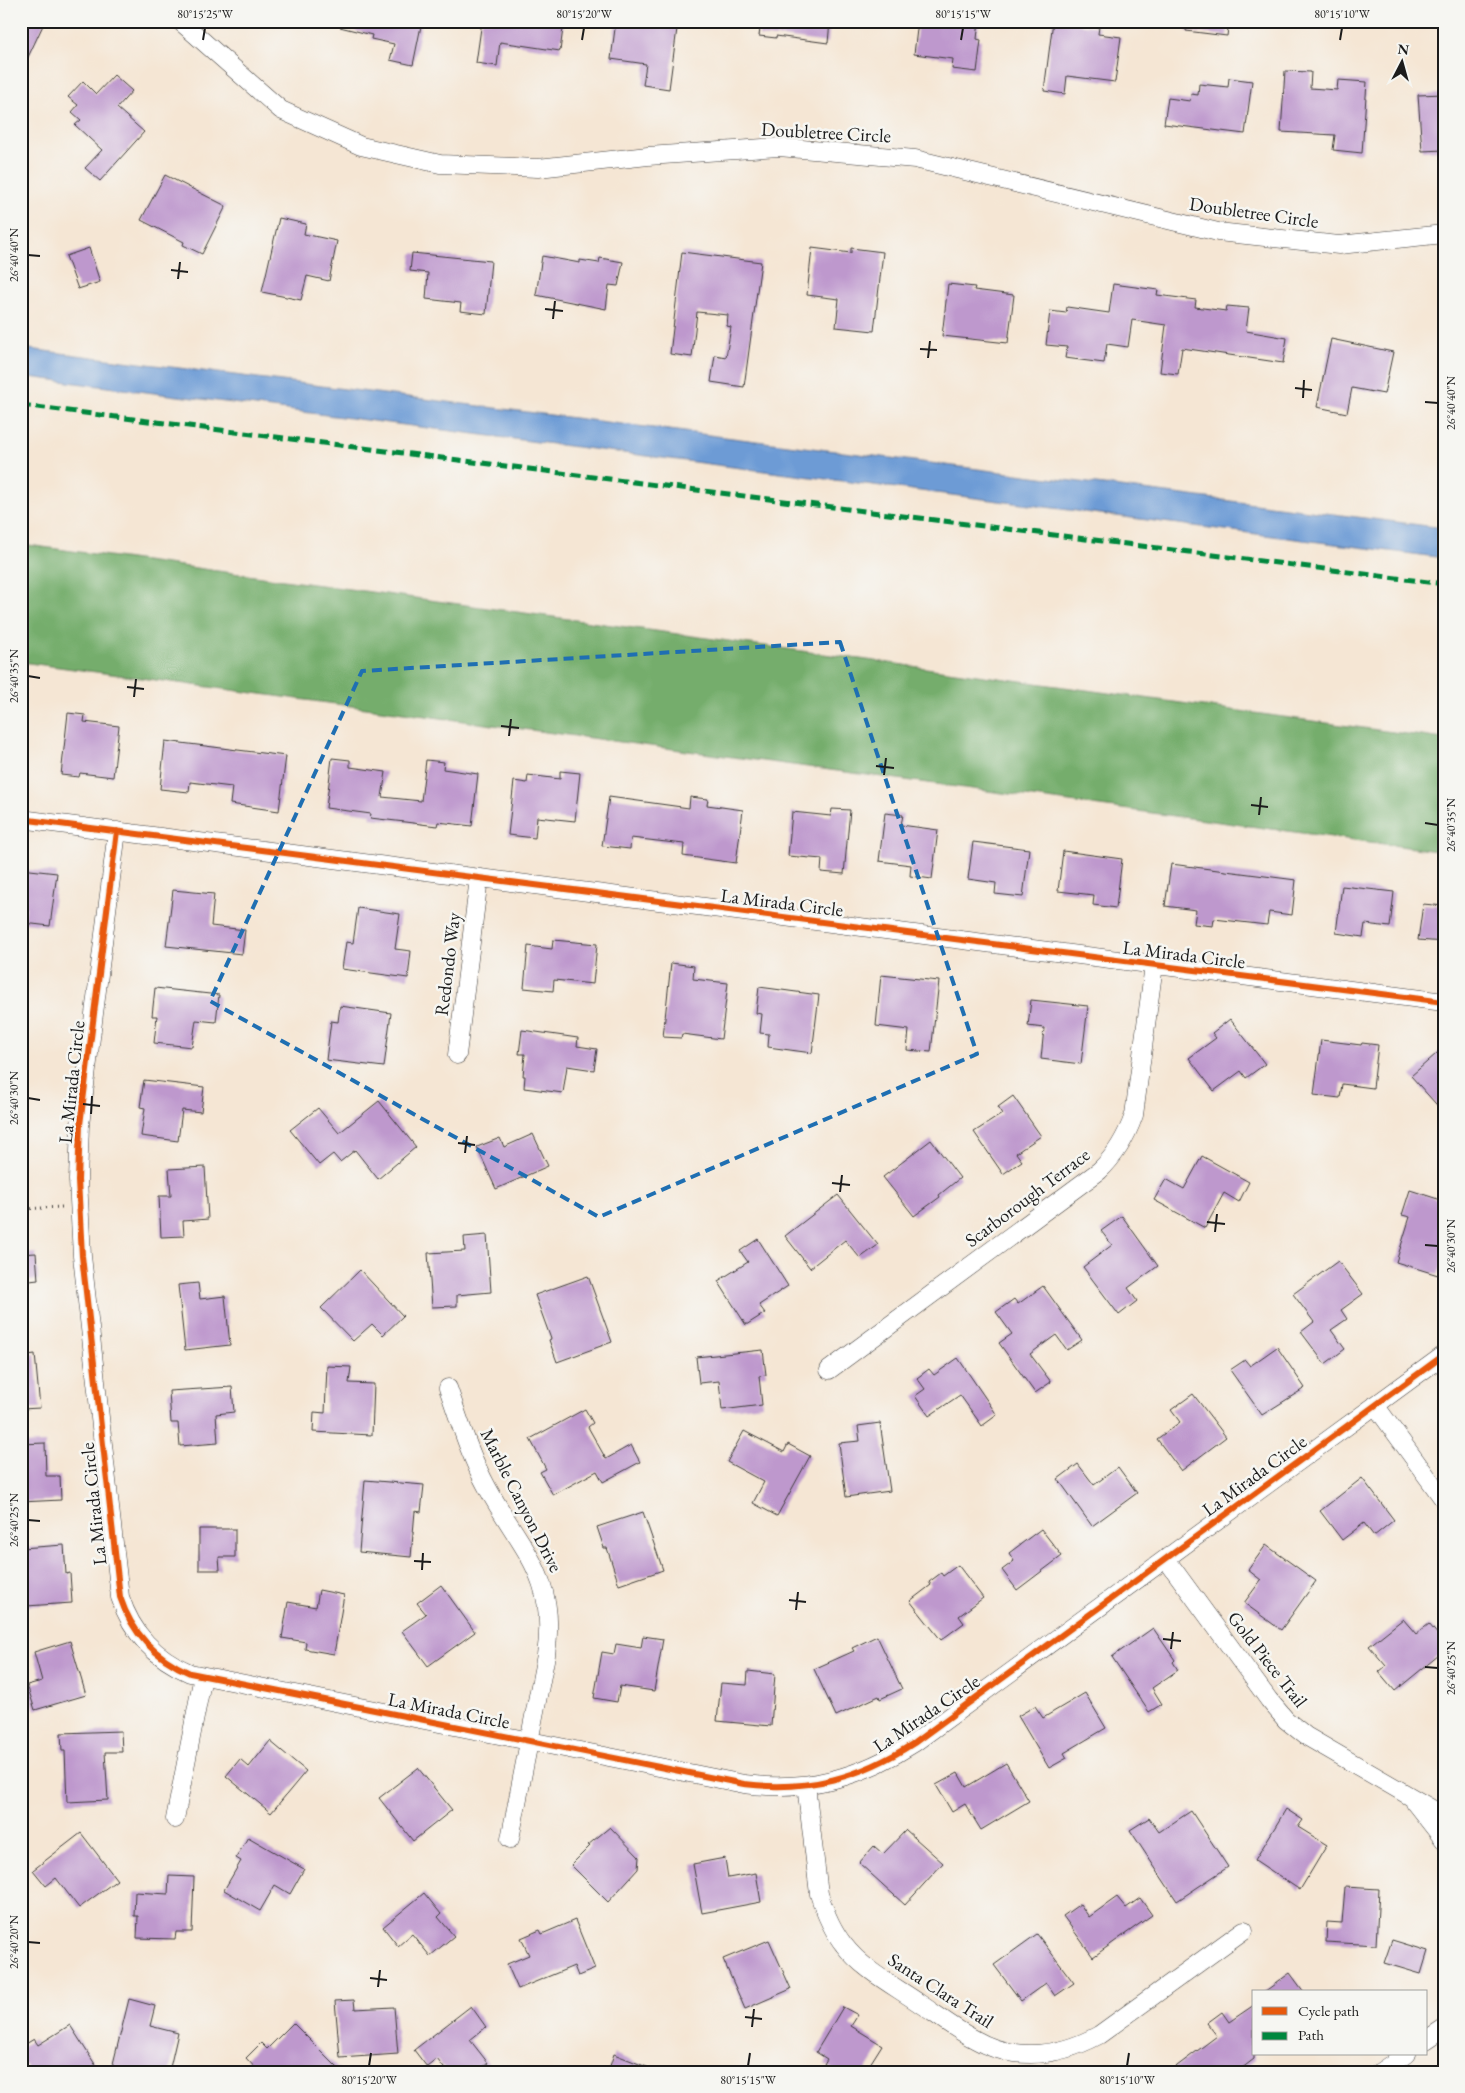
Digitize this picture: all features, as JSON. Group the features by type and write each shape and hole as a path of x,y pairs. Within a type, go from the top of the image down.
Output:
{"street":[{"name":"Doubletree Circle","path":"180,21 280,110 361,146 440,164 538,168 648,156 779,147 915,159 1218,232 1339,245 1444,234"},
{"name":"La Mirada Circle","path":"21,819 1444,1002"},
{"name":"La Mirada Circle","path":"117,831 80,1125 78,1207 120,1598 136,1634 155,1653 177,1668 204,1676 744,1784 790,1786 833,1780 862,1771 891,1758 1166,1559 1444,1354"},
{"name":"Redondo Way","path":"457,1055 480,878"},
{"name":"Scarborough Terrace","path":"828,1370 1099,1171 1117,1152 1130,1128 1136,1103 1154,965"},
{"name":"Marble Canyon Drive","path":"448,1388 469,1450 488,1488 535,1565 548,1609 549,1640 510,1839"},
{"path":"1374,1405 1444,1500"},
{"name":"Gold Piece Trail","path":"1166,1559 1269,1700 1286,1720 1306,1736 1444,1816"},
{"path":"175,1819 204,1676"},
{"name":"Santa Clara Trail","path":"806,1785 819,1894 829,1922 836,1934 865,1966 963,2033 988,2046 1016,2053 1037,2054 1059,2052 1086,2042 1099,2035 1244,1930"},
{"name":"Gold Piece Trail","path":"1409,1795 1444,1840"},
{"path":"1428,2039 1444,2028"},
{"path":"1380,2072 1403,2056"}],"path":[{"path":"21,1210 78,1207"}],"highlighted area":[{"path":"840,642 977,1054 599,1217 210,1001 362,671"}],"green space":[{"path":"21,544 1444,739 1444,852 21,662"}],"water":[{"path":"21,348 1444,528 1444,558 21,376"}],"building":[{"path":"21,21 45,21 21,72"},
{"path":"341,21 422,21 413,65 390,60 394,44 371,39 372,35 340,27"},
{"path":"482,21 564,21 560,51 500,42 497,66 476,63"},
{"path":"616,21 678,21 669,89 643,85 646,64 611,59"},
{"path":"761,21 830,21 828,43 776,36 776,38 759,36"},
{"path":"918,21 979,21 977,39 981,40 977,72 952,69 953,59 914,54"},
{"path":"1053,21 1099,27 1098,34 1121,37 1115,82 1067,76 1065,94 1044,91"},
{"path":"1187,21 1229,21 1227,36 1186,31"},
{"path":"1285,71 1311,72 1310,88 1337,90 1338,80 1367,82 1362,153 1333,150 1335,135 1281,132"},
{"path":"114,75 132,91 117,108 144,132 100,181 85,168 102,150 75,125 81,120 72,112 78,105 68,97 83,81 96,94"},
{"path":"1229,78 1252,81 1245,134 1164,124 1168,98 1190,101 1191,94 1198,95 1199,84 1228,87"},
{"path":"1444,94 1444,150 1422,151 1418,95"},
{"path":"165,175 226,206 202,254 183,245 184,242 141,220"},
{"path":"279,218 306,224 304,234 337,241 329,281 307,276 301,300 262,292"},
{"path":"89,248 100,282 78,289 66,256"},
{"path":"812,248 851,253 851,248 883,252 874,331 836,327 839,299 807,295"},
{"path":"682,252 761,262 744,387 711,382 715,355 726,357 731,327 727,326 728,315 697,312 692,357 670,354"},
{"path":"412,253 491,261 486,314 460,311 461,303 426,299 428,273 410,271"},
{"path":"542,256 580,263 580,260 599,263 600,258 623,262 618,286 609,285 606,309 536,295"},
{"path":"948,284 975,287 974,290 1014,295 1008,343 942,336"},
{"path":"1113,284 1158,290 1157,295 1196,300 1195,307 1226,311 1227,306 1249,308 1246,331 1287,338 1283,363 1182,348 1178,374 1160,372 1166,325 1132,320 1128,347 1107,344 1104,363 1065,358 1067,347 1046,345 1050,311 1066,313 1067,307 1109,313"},
{"path":"1331,339 1393,352 1384,394 1352,388 1347,413 1317,407"},
{"path":"68,713 85,715 84,722 119,726 113,777 80,773 79,777 61,775"},
{"path":"165,741 286,756 279,811 230,804 232,787 190,782 189,792 160,789"},
{"path":"332,758 350,760 350,767 386,772 382,797 421,801 426,760 444,762 443,769 478,774 472,826 438,822 437,826 370,818 371,814 326,808"},
{"path":"560,771 580,773 575,821 537,817 535,838 508,835 514,781 527,783 528,775 560,779"},
{"path":"609,797 689,808 690,797 708,799 707,805 743,810 736,863 683,856 684,844 631,838 630,849 602,846"},
{"path":"832,809 850,810 844,874 821,872 822,859 788,856 792,812 831,816"},
{"path":"885,813 903,815 901,825 938,830 932,879 910,876 911,865 879,861"},
{"path":"973,842 1029,849 1023,897 995,894 996,883 968,879"},
{"path":"1063,851 1122,859 1116,908 1093,905 1094,895 1058,891"},
{"path":"1171,864 1296,880 1292,915 1269,912 1267,925 1214,919 1213,926 1194,924 1196,910 1165,906"},
{"path":"21,869 57,873 50,926 24,923 26,907 21,906"},
{"path":"1342,886 1394,892 1390,927 1365,924 1363,937 1336,933"},
{"path":"173,890 214,894 211,926 245,930 242,954 166,946"},
{"path":"1423,904 1444,906 1444,942 1418,940"},
{"path":"358,908 400,914 395,949 411,951 408,978 342,969 346,942 353,943"},
{"path":"553,940 597,944 593,984 554,980 553,991 524,988 528,946 552,949"},
{"path":"671,963 694,966 693,979 728,983 721,1039 682,1034 681,1038 663,1037"},
{"path":"881,975 939,981 931,1052 907,1050 909,1030 876,1026"},
{"path":"759,987 819,995 812,1053 768,1047 769,1034 760,1033 762,1014 756,1013"},
{"path":"155,988 219,995 216,1022 196,1020 192,1047 154,1043 157,1016 152,1016"},
{"path":"1031,1000 1088,1006 1081,1064 1041,1059 1044,1028 1028,1026"},
{"path":"340,1006 391,1013 384,1067 326,1060 331,1021 338,1022"},
{"path":"1230,1019 1265,1064 1246,1078 1241,1071 1214,1091 1189,1058 1216,1038 1212,1033"},
{"path":"522,1030 578,1038 577,1046 597,1049 594,1070 567,1066 563,1093 524,1088 525,1054 519,1054"},
{"path":"1321,1040 1378,1045 1373,1088 1342,1084 1340,1098 1314,1095"},
{"path":"1444,1047 1444,1113 1411,1076"},
{"path":"144,1080 204,1087 201,1112 182,1110 178,1141 141,1136 145,1108 140,1107"},
{"path":"1013,1096 1041,1136 1016,1153 1022,1161 1003,1174 974,1132 1002,1114 998,1107"},
{"path":"379,1101 416,1147 378,1179 355,1150 340,1162 333,1154 319,1165 290,1130 318,1108 339,1133"},
{"path":"533,1134 548,1166 496,1189 477,1147 500,1138 504,1147"},
{"path":"931,1140 960,1178 939,1195 940,1197 914,1216 883,1177"},
{"path":"1202,1156 1249,1182 1239,1202 1224,1193 1205,1228 1154,1200 1166,1179 1184,1189"},
{"path":"205,1167 208,1219 183,1221 184,1236 161,1237 159,1196 171,1196 169,1169"},
{"path":"1410,1190 1444,1201 1444,1257 1438,1275 1396,1262 1410,1217 1402,1215"},
{"path":"838,1195 878,1245 860,1258 845,1240 810,1268 785,1236"},
{"path":"1122,1216 1158,1266 1128,1288 1137,1301 1119,1315 1083,1267 1112,1245 1101,1231"},
{"path":"487,1235 491,1292 457,1295 457,1306 432,1307 428,1253 465,1251 464,1237"},
{"path":"758,1239 788,1286 759,1305 765,1313 746,1325 718,1281 748,1262 740,1251"},
{"path":"36,1253 38,1280 21,1282 21,1254"},
{"path":"1338,1261 1363,1294 1341,1310 1347,1319 1331,1330 1345,1349 1325,1364 1301,1332 1314,1322 1293,1294"},
{"path":"360,1270 403,1316 383,1335 372,1324 353,1341 321,1308"},
{"path":"588,1276 612,1342 557,1362 535,1295"},
{"path":"198,1283 200,1299 225,1296 230,1345 185,1350 178,1285"},
{"path":"1043,1286 1082,1340 1067,1350 1056,1335 1030,1354 1051,1382 1035,1393 999,1343 1012,1334 996,1312 1014,1299 1018,1304"},
{"path":"1277,1347 1305,1388 1262,1415 1230,1370 1245,1360 1250,1366"},
{"path":"763,1350 766,1375 759,1376 762,1405 722,1410 719,1381 699,1383 696,1357"},
{"path":"35,1354 40,1408 21,1409 21,1356"},
{"path":"958,1358 997,1415 982,1426 960,1395 929,1416 915,1396 925,1389 917,1378 929,1369 934,1375"},
{"path":"327,1366 351,1367 349,1383 374,1384 372,1435 313,1432 314,1412 325,1413"},
{"path":"232,1387 234,1412 216,1414 218,1443 180,1446 178,1423 171,1423 169,1391"},
{"path":"1193,1394 1226,1437 1181,1471 1157,1439 1180,1422 1171,1410"},
{"path":"585,1409 593,1423 588,1427 606,1459 631,1445 640,1462 603,1482 597,1471 553,1495 540,1472 546,1469 530,1439"},
{"path":"880,1423 890,1491 846,1497 839,1443 860,1441 858,1426"},
{"path":"744,1431 784,1452 788,1444 810,1456 777,1516 753,1503 764,1482 727,1462"},
{"path":"45,1443 46,1476 60,1476 61,1500 21,1502 21,1444"},
{"path":"1078,1464 1094,1485 1118,1467 1137,1493 1092,1526 1058,1479"},
{"path":"1362,1478 1394,1520 1374,1536 1364,1523 1342,1540 1320,1511"},
{"path":"365,1480 424,1485 421,1512 415,1511 411,1557 359,1552"},
{"path":"643,1512 663,1570 619,1585 607,1548 604,1548 597,1527"},
{"path":"199,1529 235,1529 235,1557 219,1557 220,1570 199,1570"},
{"path":"1041,1529 1062,1556 1017,1590 1002,1570 1014,1561 1009,1553"},
{"path":"64,1545 66,1574 70,1573 72,1603 26,1606 22,1548"},
{"path":"1266,1545 1316,1581 1281,1630 1244,1603 1261,1580 1248,1570"},
{"path":"958,1565 983,1598 959,1616 964,1623 941,1640 910,1601 931,1585 929,1582 941,1573 943,1576"},
{"path":"441,1585 475,1632 428,1666 402,1631 426,1614 417,1603"},
{"path":"319,1590 344,1595 334,1654 305,1649 306,1642 282,1638 288,1602 316,1607"},
{"path":"1403,1619 1416,1634 1429,1624 1444,1642 1444,1651 1395,1691 1379,1672 1386,1666 1369,1646"},
{"path":"1153,1628 1175,1660 1173,1662 1178,1670 1152,1688 1162,1704 1149,1712 1112,1657"},
{"path":"643,1636 663,1639 654,1691 620,1686 617,1702 594,1698 602,1652 614,1654 616,1644 641,1648"},
{"path":"877,1636 902,1689 880,1699 879,1696 836,1716 814,1669 854,1651 852,1648"},
{"path":"70,1641 86,1695 35,1710 27,1685 42,1681 34,1652"},
{"path":"748,1671 775,1674 771,1726 717,1721 721,1683 747,1685"},
{"path":"1085,1693 1106,1728 1064,1753 1067,1758 1049,1768 1018,1716 1035,1706 1043,1718"},
{"path":"121,1731 122,1752 105,1752 108,1800 67,1802 65,1751 62,1751 61,1733"},
{"path":"270,1741 306,1771 271,1813 226,1776 240,1759 249,1767"},
{"path":"1006,1763 1029,1801 981,1830 965,1804 952,1812 936,1785 958,1773 966,1787"},
{"path":"418,1768 452,1810 413,1841 379,1798"},
{"path":"1286,1809 1303,1820 1298,1827 1327,1845 1300,1890 1255,1860"},
{"path":"1191,1811 1228,1867 1177,1901 1130,1830 1149,1818 1159,1832"},
{"path":"610,1827 639,1857 638,1869 608,1902 571,1865 590,1846 588,1845"},
{"path":"906,1830 943,1863 905,1905 859,1863 874,1846 883,1854"},
{"path":"81,1833 117,1880 79,1908 56,1878 46,1886 33,1870"},
{"path":"248,1837 304,1869 290,1894 275,1885 260,1911 224,1890 241,1861 236,1858"},
{"path":"725,1858 728,1878 756,1873 761,1902 702,1913 693,1864"},
{"path":"169,1876 194,1877 192,1932 176,1932 175,1939 137,1938 138,1916 134,1916 135,1892 168,1894"},
{"path":"1345,1887 1379,1889 1376,1945 1326,1942 1327,1922 1342,1923"},
{"path":"424,1893 441,1914 438,1917 454,1936 430,1956 412,1934 398,1946 383,1927"},
{"path":"1117,1897 1126,1908 1140,1898 1152,1915 1093,1957 1063,1916 1080,1904 1089,1917"},
{"path":"575,1920 595,1969 578,1976 574,1966 518,1989 507,1964 529,1955 521,1938 540,1930 542,1934"},
{"path":"1037,1934 1074,1983 1055,1996 1046,1983 1021,2001 994,1965"},
{"path":"769,1940 791,1989 745,2009 723,1959"},
{"path":"1392,1940 1428,1951 1421,1974 1384,1963"},
{"path":"1290,1973 1303,1990 1267,1990"},
{"path":"129,1999 155,2006 150,2026 178,2033 169,2072 111,2072"},
{"path":"354,2000 355,2009 394,2007 398,2054 340,2058 335,2001"},
{"path":"471,2006 486,2027 470,2040 488,2063 477,2072 447,2072 437,2059 427,2067 414,2050"},
{"path":"1252,2006 1252,2056 1254,2056 1254,2059 1237,2072 1169,2072 1217,2036 1207,2023 1222,2012 1229,2022"},
{"path":"843,2007 858,2015 851,2026 882,2045 865,2072 837,2072 824,2064 827,2059 816,2052"},
{"path":"293,2023 342,2072 259,2072 246,2058 261,2043 267,2049"},
{"path":"70,2025 100,2072 30,2072 21,2058 21,2047 34,2039 38,2045"},
{"path":"614,2054 657,2071 608,2072"}],"marked path":[{"path":"21,405 1444,584"}],"cycle path":[{"path":"21,819 1444,1002"},
{"path":"117,831 80,1125 78,1180 82,1256 120,1597 131,1622 146,1643 166,1660 190,1673 744,1784 790,1786 833,1780 874,1765 914,1743 1444,1355"}]}
